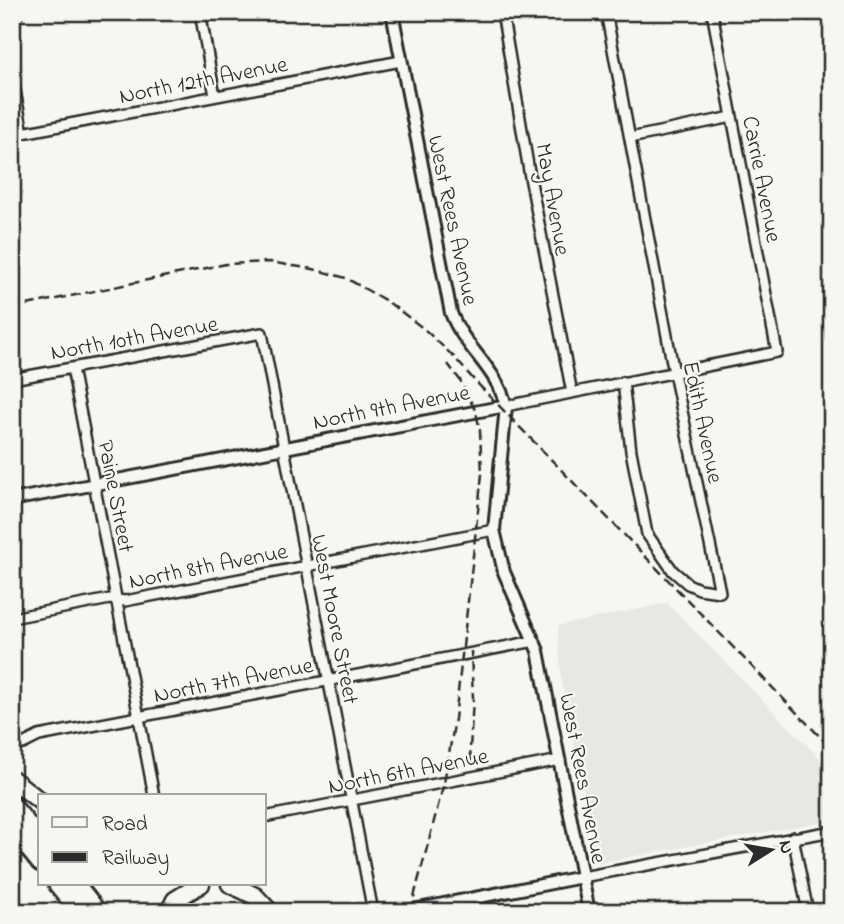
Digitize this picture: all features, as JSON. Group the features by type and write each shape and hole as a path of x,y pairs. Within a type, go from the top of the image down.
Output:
{"highway":[{"path":"12,779 38,799"},
{"path":"12,805 38,837"},
{"path":"12,828 38,860"},
{"path":"59,886 79,912"},
{"path":"78,886 99,912"},
{"path":"169,912 176,900 198,886"},
{"path":"234,886 255,896 270,912"},
{"path":"254,886 282,912"}],"street":[{"path":"200,12 215,96"},
{"name":"West Rees Avenue","path":"392,12 451,313 461,335 492,372 502,390 506,406 494,530 504,572 534,641 589,912"},
{"name":"May Avenue","path":"502,12 532,190 572,393"},
{"name":"Edith Avenue","path":"606,12 674,373 720,592 699,589 688,584 673,571 647,534 631,451 623,382"},
{"name":"Carrie Avenue","path":"712,12 777,352"},
{"name":"North 12th Avenue","path":"12,135 401,61"},
{"path":"12,75 23,133"},
{"path":"630,138 732,117"},
{"name":"North 10th Avenue","path":"12,379 262,333"},
{"name":"West Moore Street","path":"262,333 373,912"},
{"name":"North 9th Avenue","path":"12,500 777,352"},
{"name":"Paine Street","path":"72,368 154,794"},
{"name":"North 8th Avenue","path":"12,618 110,600 125,601 494,530"},
{"name":"North 7th Avenue","path":"23,744 39,736 534,641"},
{"name":"North 6th Avenue","path":"266,817 560,760"},
{"path":"403,912 832,831"},
{"path":"793,837 808,912"}],"shaded area":[{"path":"667,603 832,771 832,820 597,863 561,677 558,626"}],"railway":[{"path":"12,308 226,264 269,262 346,278 388,302 423,328 454,357 832,749"},
{"path":"410,912 444,783 455,719 482,474 480,431 476,412 460,380 448,364"},
{"path":"471,651 471,762"}]}
